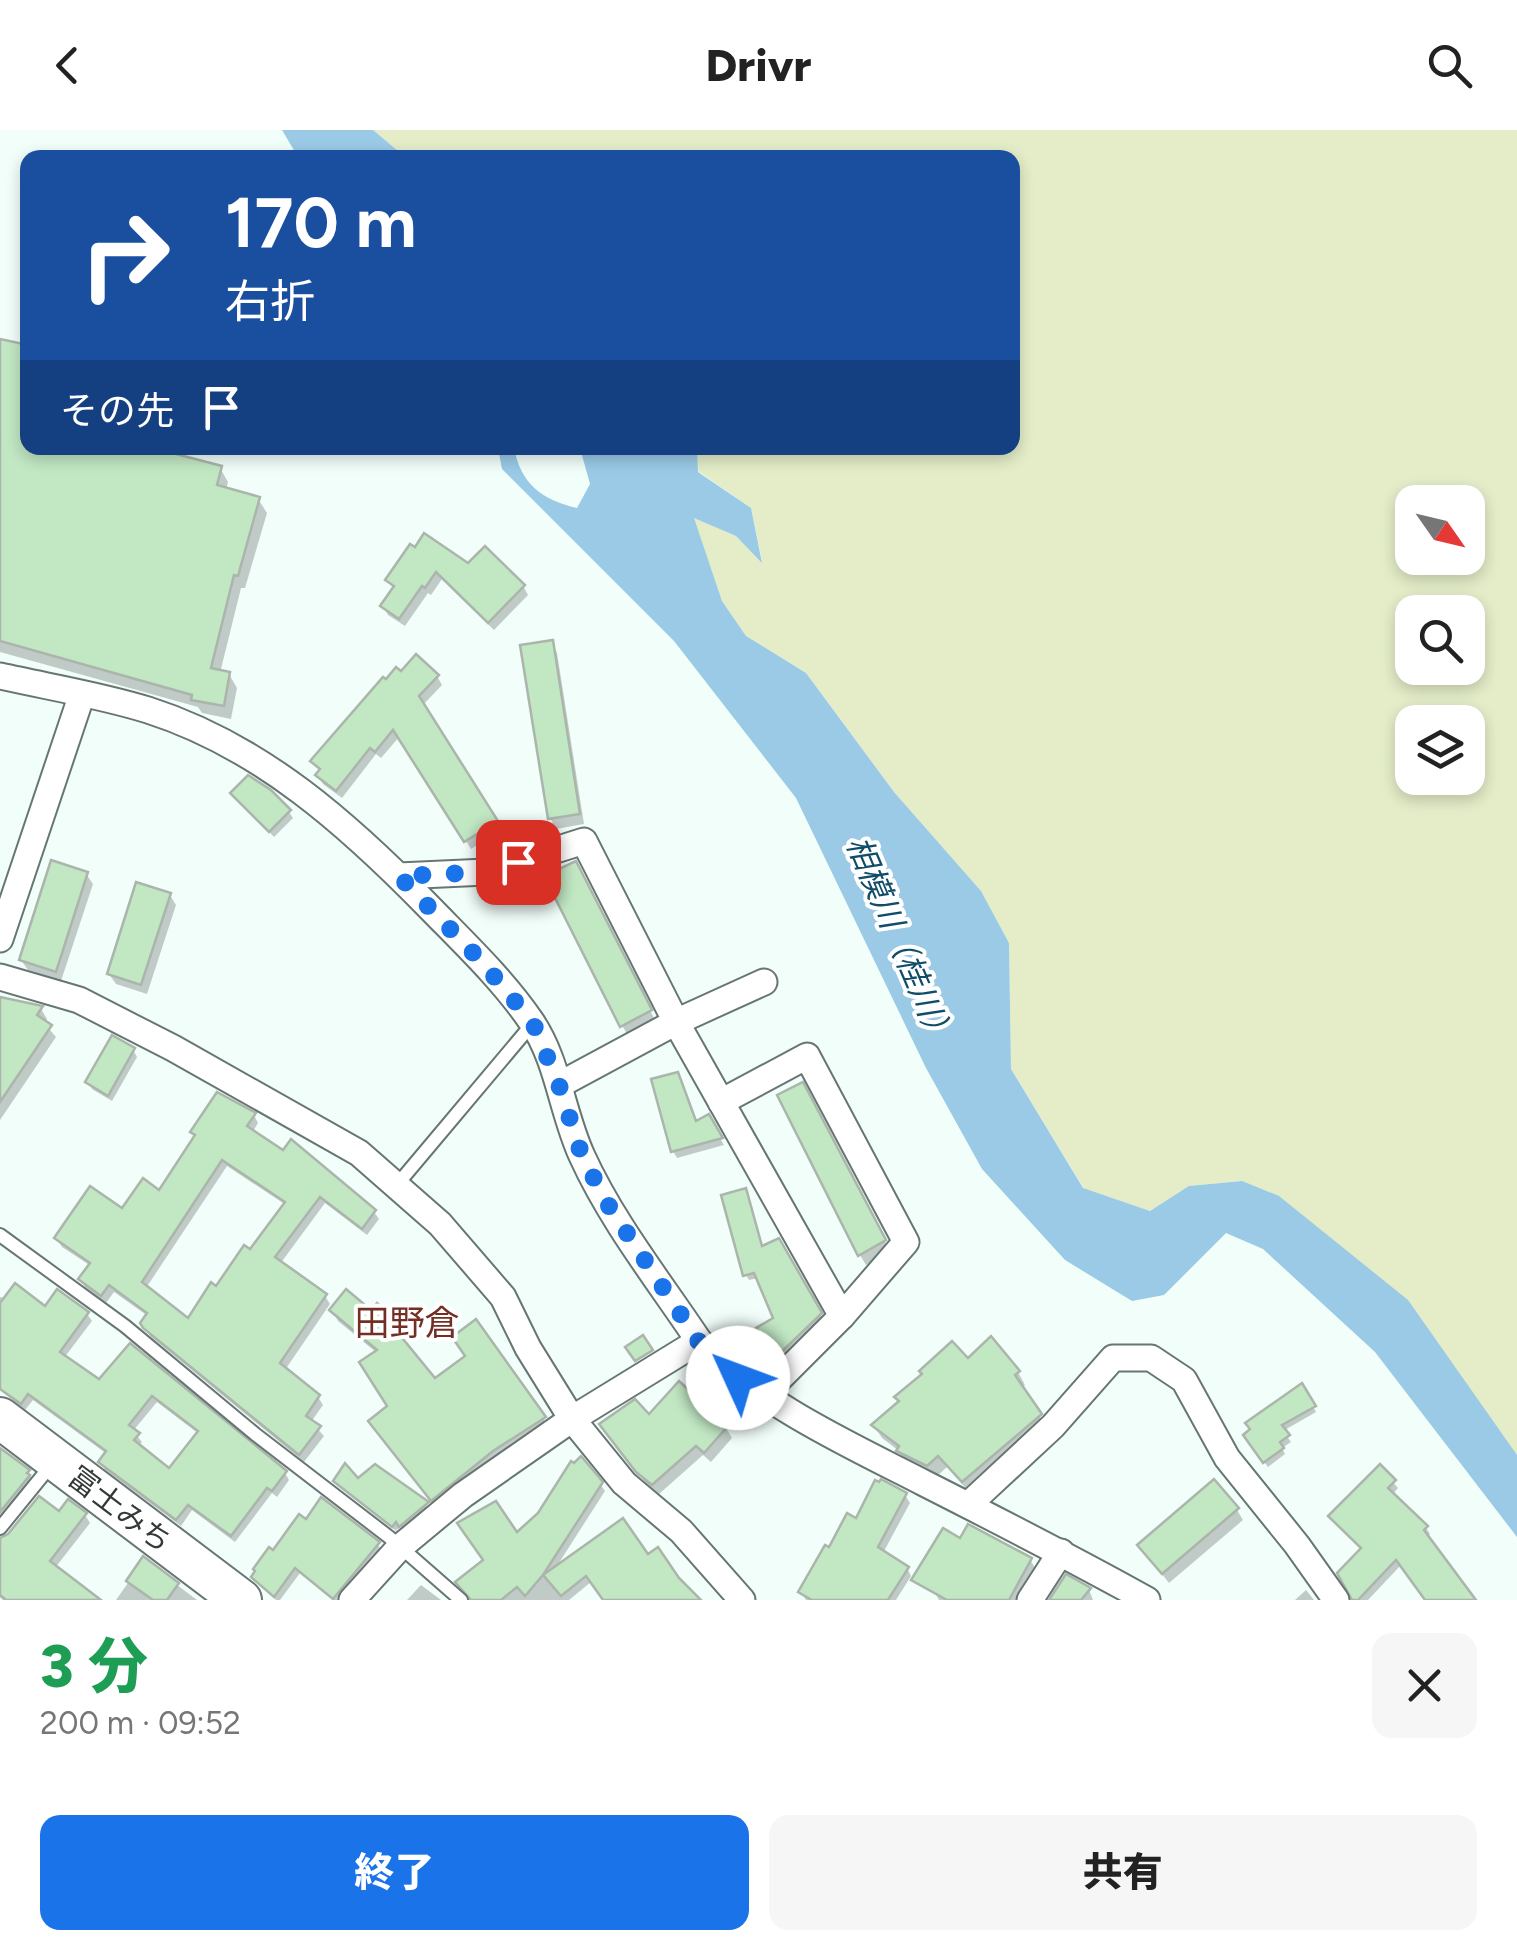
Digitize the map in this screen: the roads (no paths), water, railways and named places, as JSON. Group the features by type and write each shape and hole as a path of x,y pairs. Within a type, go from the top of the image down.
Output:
{"highway":[{"name":"富士みち","path":"0,1418 241,1600"}],"street":[{"path":"0,676 149,711 228,744 278,772 399,876 482,962 533,1023 582,1156 609,1206 699,1342 738,1378 818,1427 1147,1600"},
{"path":"0,939 82,694"},
{"path":"399,876 486,872 584,841 676,1022 842,1316"},
{"path":"0,977 80,1000 359,1153 440,1224 503,1297 528,1348 572,1419 624,1483 681,1531 742,1600"},
{"path":"559,1085 676,1022 764,982"},
{"path":"722,1102 806,1056 906,1242 842,1316 763,1395"},
{"path":"352,1600 399,1548 463,1494 572,1419 699,1342"},
{"path":"968,1505 1053,1426 1113,1358 1150,1358 1184,1380 1226,1458 1336,1600"},
{"path":"1030,1600 1061,1552"}],"lane":[{"path":"396,1186 533,1023"},
{"path":"0,1235 125,1326 461,1600"},
{"path":"0,1528 55,1460"}],"water":[{"path":"282,130 373,130 397,150 294,150"},
{"name":"相模川（桂川）","path":"499,455 516,455 535,488 553,500 577,508 590,484 582,455 697,455 698,472 751,508 762,563 736,536 694,518 722,601 746,636 806,673 894,792 981,891 1009,943 1011,1069 1083,1188 1150,1211 1189,1186 1242,1181 1279,1196 1408,1300 1517,1455 1517,1537 1375,1352 1263,1249 1226,1233 1164,1295 1132,1301 1065,1260 982,1169 926,1068 796,798 674,641 502,469"}],"district":[{"name":"田野倉","path":"407,1323"}]}
